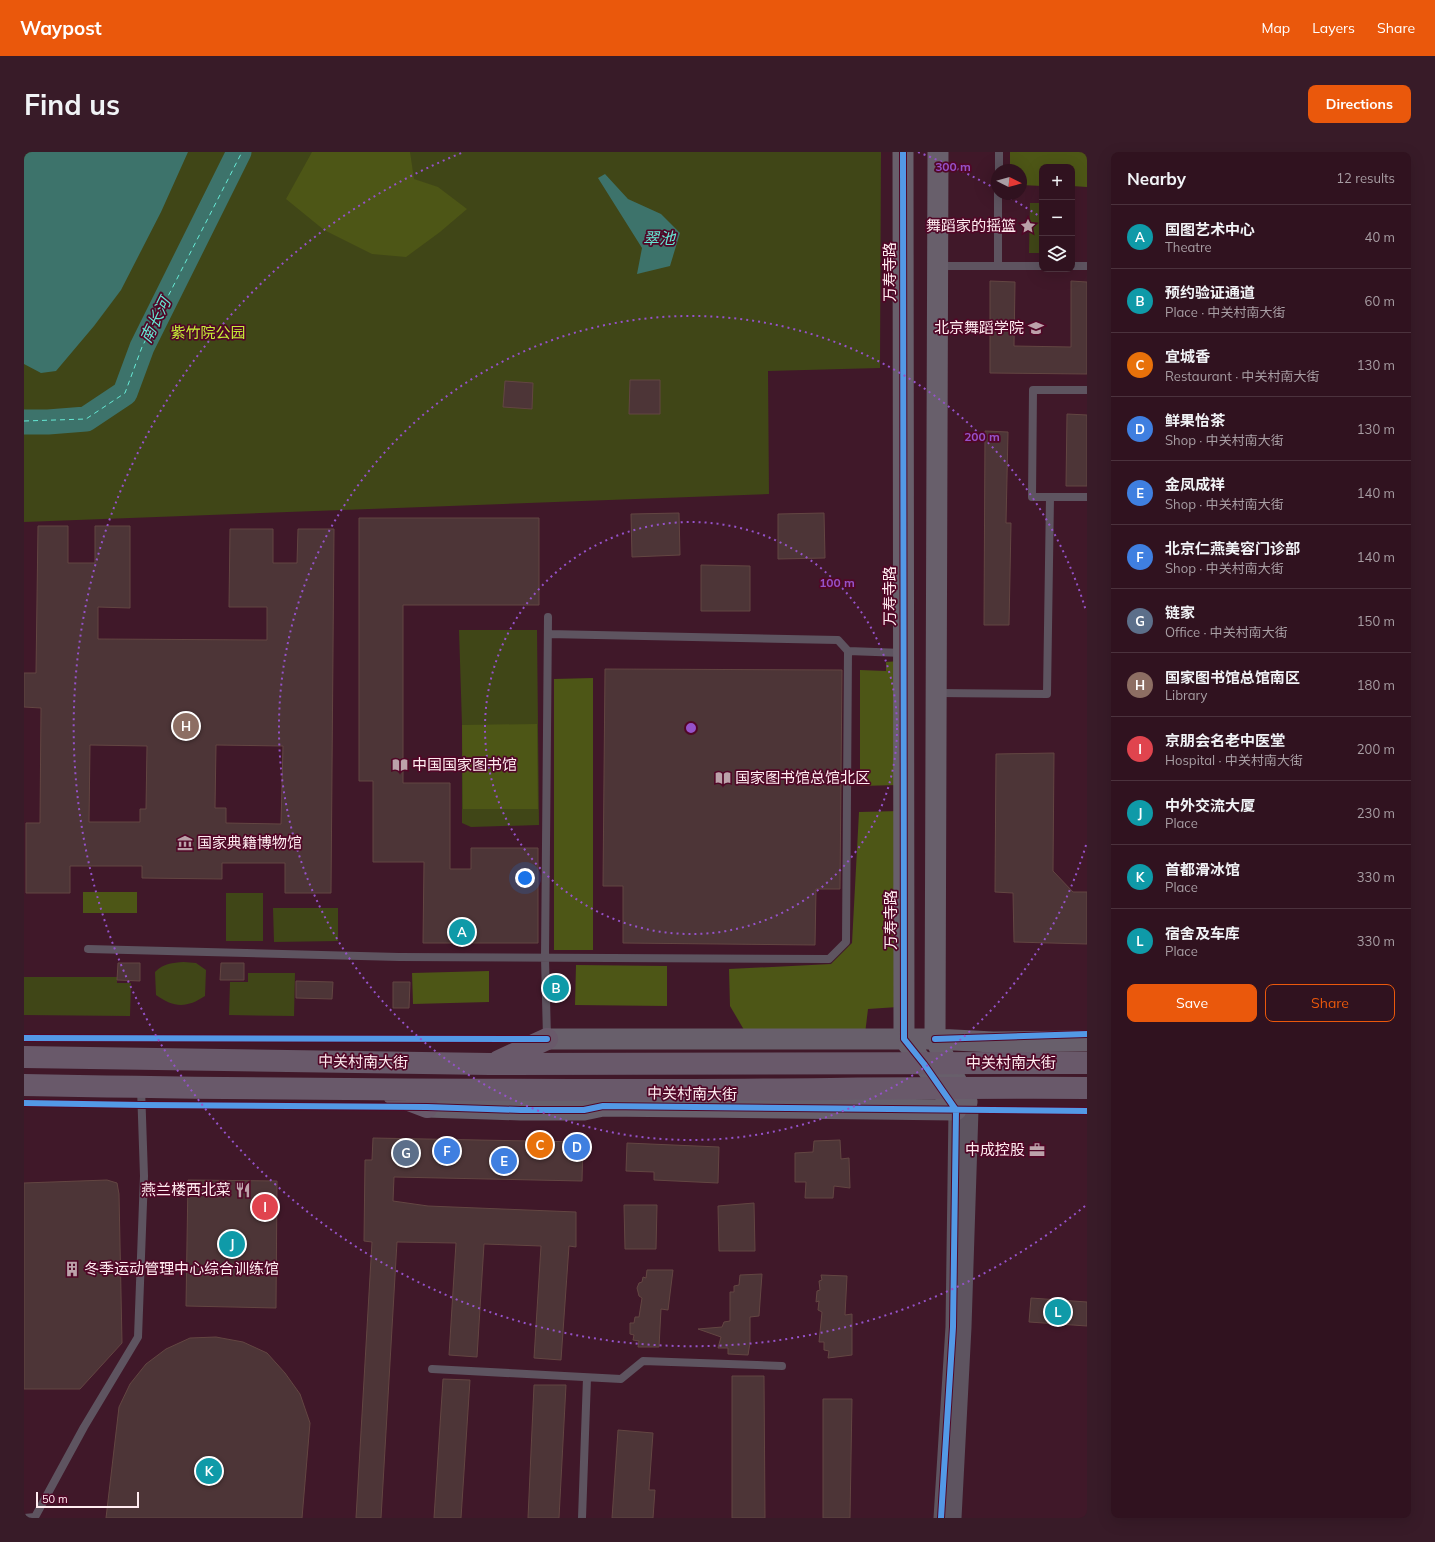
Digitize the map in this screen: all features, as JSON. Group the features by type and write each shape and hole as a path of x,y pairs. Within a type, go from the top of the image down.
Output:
{"main road":[{"path":"490,1064 547,1039"},
{"name":"中关村南大街","path":"24,1057 490,1064 1087,1063"},
{"name":"中关村南大街","path":"24,1085 640,1090 950,1087 1087,1088"},
{"path":"379,1089 427,1107"},
{"path":"603,1106 640,1090"}],"street":[{"name":"万寿寺路","path":"903,152 904,1039"},
{"path":"938,152 935,1039 947,1063 950,1087"},
{"name":"中关村南大街","path":"547,1039 935,1039 993,1042 1087,1041"},
{"path":"904,1039 924,1064 950,1087 963,1110 964,1326 954,1518"},
{"name":"中关村南大街","path":"427,1107 521,1110 584,1110 603,1106 963,1110"},
{"path":"941,1518 953,1327 963,1110"}],"lane":[{"path":"999,152 999,164"},
{"path":"998,200 998,266"},
{"path":"937,266 1039,266"},
{"path":"1075,266 1087,266"},
{"path":"1087,390 1033,390 1032,497 1087,497"},
{"path":"936,693 1047,694 1050,497"},
{"path":"547,1039 545,958 548,617"},
{"path":"88,949 399,957 829,959 846,942 848,651 838,640 548,634"},
{"path":"848,651 903,653"},
{"path":"24,1518 35,1517 84,1427 138,1337 144,1176 141,1087"},
{"path":"432,1369 621,1379 643,1361 782,1366"},
{"path":"582,1518 587,1378"}],"green space":[{"name":"紫竹院公园","path":"24,152 881,152 880,368 768,371 769,494 24,522"},
{"path":"312,152 410,152 414,179 438,187 467,209 440,232 406,257 372,254 324,230 286,199"},
{"path":"1010,152 1087,152 1087,187 1075,186 1075,164 1039,164 1039,186 1027,185 1027,164 1010,164"},
{"path":"1030,203 1039,203 1039,253 1029,253"},
{"path":"459,630 537,630 539,825 471,827 462,823 462,725"},
{"path":"899,661 899,785 860,786 860,670 886,671 886,662"},
{"path":"593,678 593,950 554,950 554,679"},
{"path":"537,724 538,809 463,809 462,725"},
{"path":"899,811 898,1007 868,1009 865,1034 747,1035 730,1006 729,969 831,964 852,943 859,812"},
{"path":"83,892 137,892 137,913 83,913"},
{"path":"226,893 263,893 263,941 226,941"},
{"path":"273,908 338,908 338,941 274,942"},
{"path":"184,962 196,963 206,970 205,996 192,1003 180,1005 169,1002 156,995 155,972 165,965"},
{"path":"576,965 667,966 667,1006 575,1005"},
{"path":"489,971 489,1002 413,1004 412,973"},
{"path":"248,973 295,973 294,1016 229,1015 230,982 248,982"},
{"path":"24,977 117,977 117,983 131,983 130,1016 24,1015"}],"water":[{"path":"24,152 188,152 161,212 121,290 94,326 56,371 41,373 24,364"},
{"name":"翠池","path":"605,174 628,199 661,214 680,233 670,266 637,274 642,248 598,178"}],"building":[{"path":"990,281 1015,282 1014,346 1071,347 1071,281 1087,282 1087,374 990,373"},
{"path":"630,380 660,380 660,414 629,414"},
{"path":"505,381 533,383 532,409 503,407"},
{"path":"1067,414 1087,415 1087,486 1066,486"},
{"path":"985,431 1008,432 1006,523 1011,523 1009,625 984,625"},
{"path":"679,513 680,555 632,557 631,514"},
{"path":"824,513 825,558 778,559 778,514"},
{"path":"359,518 539,518 539,605 403,605 403,783 450,783 450,869 471,869 471,848 538,848 538,943 423,943 424,862 373,862 373,781 359,781"},
{"path":"38,526 68,526 68,563 95,563 95,526 130,526 130,608 98,607 98,639 267,640 267,607 229,607 230,529 273,529 273,563 297,563 298,529 334,529 331,893 285,893 285,863 222,863 222,879 142,878 142,866 70,866 70,893 26,893 26,823 40,823 41,708 24,707 24,673 36,673","holes":["90,745 147,746 146,809 140,809 140,822 89,822","216,745 283,746 281,824 226,823 226,808 215,808"]},
{"path":"701,565 750,566 750,611 701,611"},
{"name":"国家图书馆总馆北区","path":"605,669 842,670 840,889 816,889 815,945 623,943 623,886 603,886"},
{"path":"1054,753 1053,871 1073,892 1087,892 1087,944 1014,942 1013,893 995,892 996,754"},
{"path":"118,963 140,963 140,981 117,980"},
{"path":"221,963 244,963 244,980 220,980"},
{"path":"296,981 333,982 332,999 296,998"},
{"path":"393,982 410,982 409,1008 393,1008"},
{"path":"373,1138 583,1142 582,1181 394,1177 393,1201 428,1206 576,1212 576,1247 569,1246 561,1360 534,1358 541,1246 484,1244 477,1357 449,1355 456,1243 397,1242 381,1518 356,1518 372,1242 364,1241 365,1160 372,1160"},
{"path":"840,1140 841,1159 849,1158 850,1188 834,1186 833,1198 805,1198 806,1182 795,1182 795,1153 813,1152 814,1141"},
{"path":"627,1143 719,1147 718,1183 654,1180 654,1172 626,1171"},
{"name":"冬季运动管理中心综合训练馆","path":"107,1180 117,1183 119,1194 122,1343 80,1389 24,1389 24,1183"},
{"path":"188,1180 277,1181 276,1308 186,1306"},
{"path":"754,1203 755,1251 719,1251 718,1206"},
{"path":"624,1205 657,1205 656,1249 625,1249"},
{"path":"647,1270 673,1270 668,1310 661,1309 659,1347 638,1347 639,1341 633,1340 634,1335 630,1334 630,1323 634,1323 635,1317 639,1317 642,1298 639,1296 637,1288 639,1283 642,1282 643,1277 646,1278"},
{"path":"762,1274 759,1316 750,1317 750,1343 748,1355 728,1354 728,1348 718,1348 721,1337 698,1329 722,1327 724,1322 730,1321 730,1292 734,1292 734,1286 739,1285 740,1275"},
{"path":"821,1275 847,1276 845,1315 852,1314 852,1355 828,1358 829,1351 824,1350 824,1342 819,1342 822,1312 818,1310 819,1301 816,1302 817,1291 820,1290 819,1281 822,1280"},
{"path":"1031,1298 1087,1302 1087,1326 1029,1322"},
{"path":"216,1337 243,1342 267,1353 285,1373 300,1394 310,1423 302,1518 106,1518 119,1407 130,1384 146,1364 166,1349 190,1338"},
{"path":"732,1376 764,1376 765,1518 732,1518"},
{"path":"443,1379 470,1380 461,1518 434,1518"},
{"path":"534,1385 566,1385 559,1518 528,1518"},
{"path":"823,1399 852,1399 850,1518 823,1518"},
{"path":"618,1430 653,1433 649,1490 655,1490 653,1518 612,1518"}],"waterway":[{"name":"南长河","path":"24,422 86,419 125,393 142,347 239,152"}],"ferry route":[{"path":"24,421 86,419 125,393 142,347 242,152"}],"cycle path":[{"path":"903,152 904,1039 924,1064 956,1110 953,1327 941,1518"},
{"path":"935,1039 1087,1034"},
{"path":"24,1038 547,1039"},
{"path":"24,1103 427,1107 521,1110 584,1110 603,1106 1087,1111"}],"place":[{"name":"舞蹈家的摇篮","path":"1028,226"},
{"name":"北京舞蹈学院","path":"1036,328"},
{"name":"国家图书馆总馆南区","path":"186,726"},
{"name":"中国国家图书馆","path":"400,765"},
{"name":"国家图书馆总馆北区","path":"723,778"},
{"name":"国家典籍博物馆","path":"185,843"},
{"name":"国图艺术中心","path":"462,932"},
{"name":"预约验证通道","path":"556,988"},
{"name":"宜城香","path":"540,1145"},
{"name":"鲜果怡茶","path":"577,1147"},
{"name":"中成控股","path":"1037,1150"},
{"name":"北京仁燕美容门诊部","path":"447,1151"},
{"name":"链家","path":"406,1153"},
{"name":"金凤成祥","path":"504,1161"},
{"name":"燕兰楼西北菜","path":"243,1190"},
{"name":"京朋会名老中医堂","path":"265,1207"},
{"name":"中外交流大厦","path":"232,1244"},
{"name":"冬季运动管理中心综合训练馆","path":"72,1269"},
{"name":"宿舍及车库","path":"1058,1312"},
{"name":"首都滑冰馆","path":"209,1471"}]}
